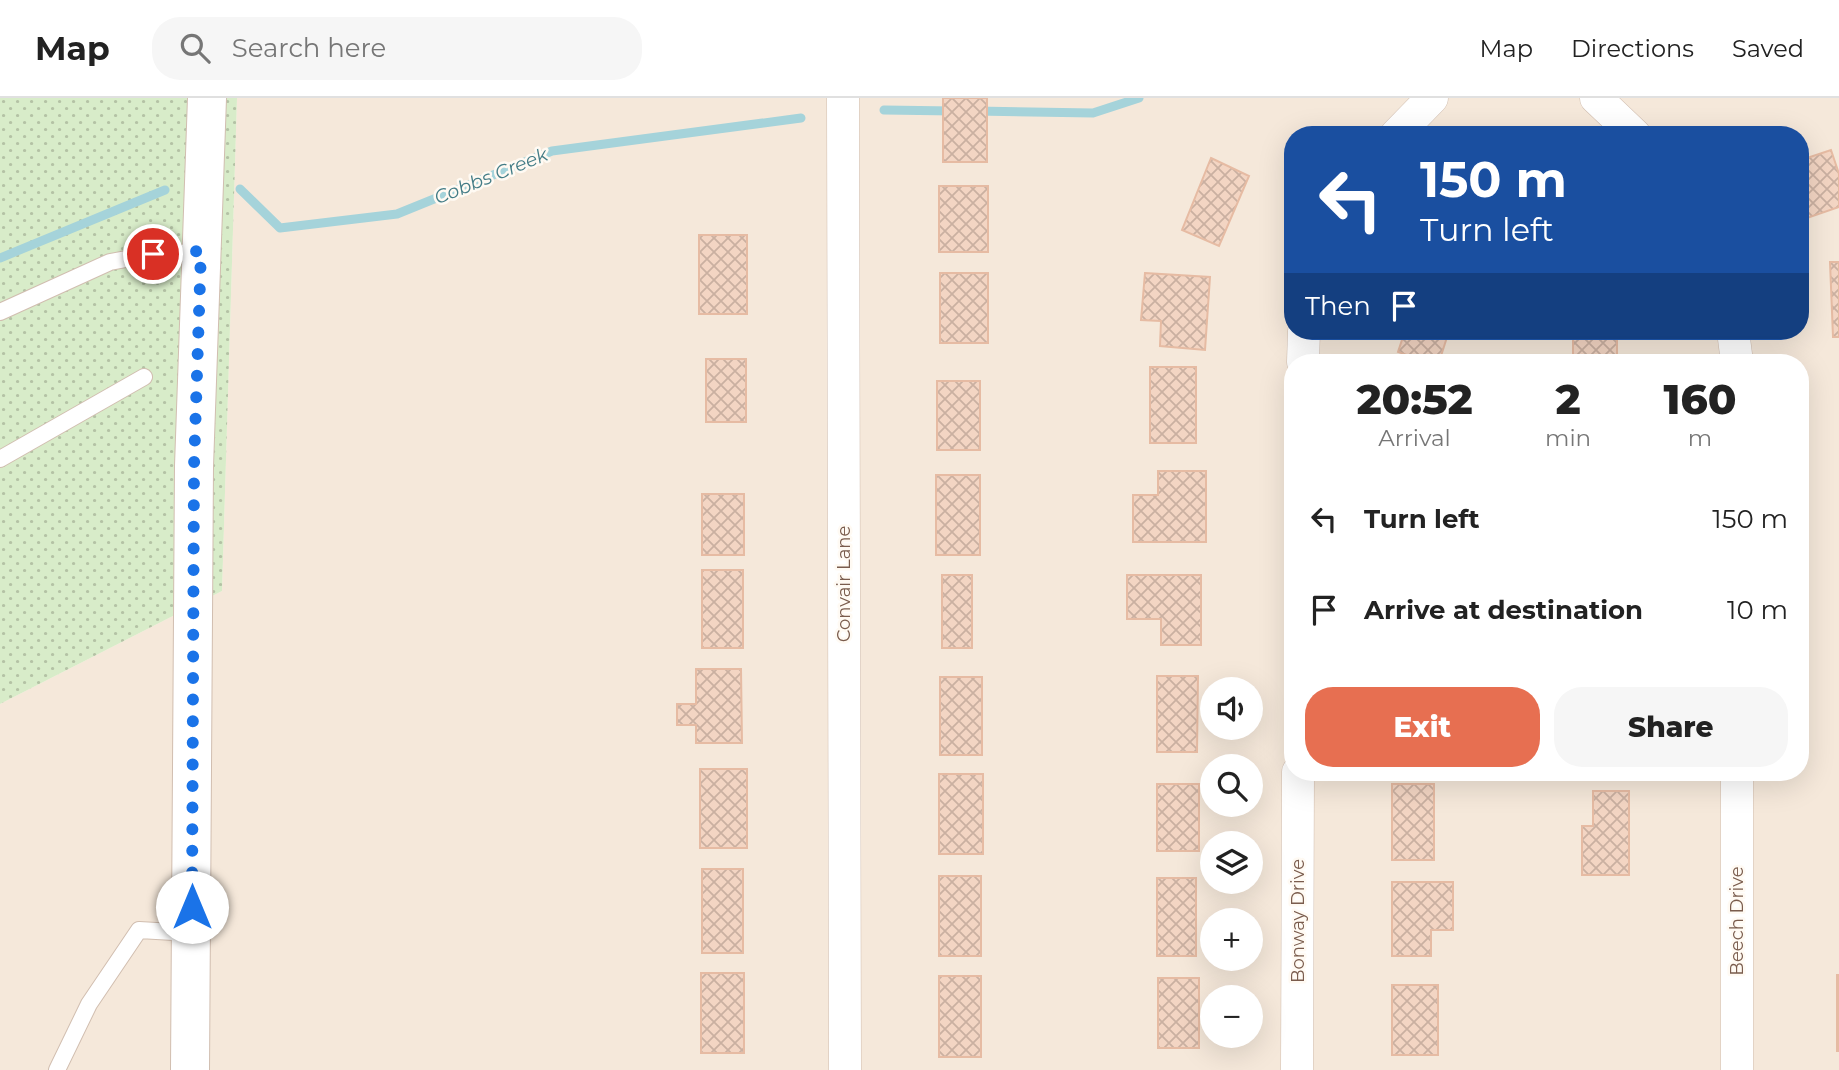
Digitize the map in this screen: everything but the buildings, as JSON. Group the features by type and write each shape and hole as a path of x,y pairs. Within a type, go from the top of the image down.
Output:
{"street":[{"path":"190,1070 194,466 207,98"},
{"name":"Convair Lane","path":"842,98 845,1070"},
{"path":"1405,126 1433,98"},
{"path":"1597,98 1626,126"},
{"name":"Bonway Drive","path":"1297,1070 1298,781"},
{"name":"Beech Drive","path":"1737,781 1737,1070"}],"lane":[{"path":"0,312 110,262 153,254 201,251"},
{"path":"0,458 144,377"},
{"path":"57,1070 89,1004 139,930 191,933"}],"shaded area":[{"path":"237,98 1839,98 1839,1070 0,1070 0,704 222,591"}],"green space":[{"path":"0,98 237,98 222,591 0,704"}],"waterway":[{"name":"Cobbs Creek","path":"975,111 1093,113 1139,98"},
{"name":"Cobbs Creek","path":"884,110 954,111"},
{"name":"Cobbs Creek","path":"240,189 280,228 397,214 552,151 801,118"},
{"name":"Cobbs Creek","path":"0,258 165,190"}],"route":[{"path":"153,254 201,251 194,466 192,907"}]}
